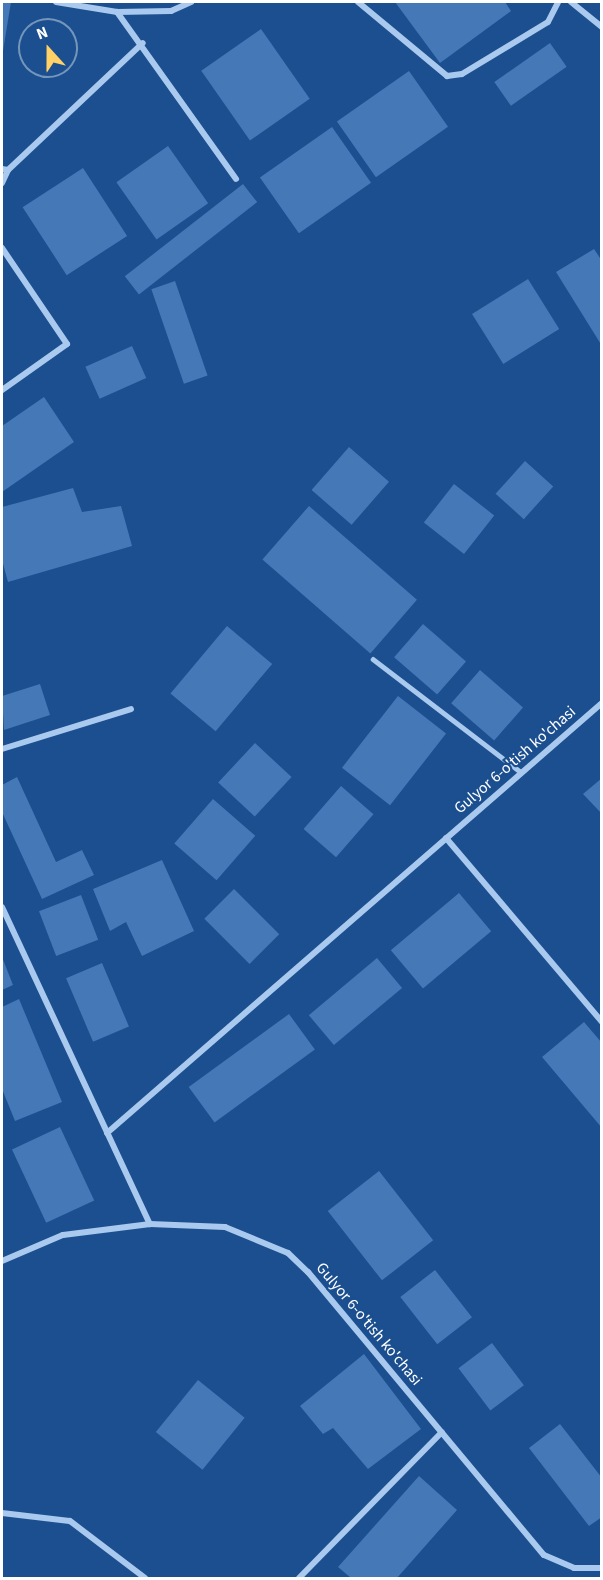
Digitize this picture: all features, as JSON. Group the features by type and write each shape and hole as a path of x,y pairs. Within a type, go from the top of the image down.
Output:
{"street":[{"path":"56,2 117,12 171,11 191,2"},
{"path":"358,2 447,76 462,74 548,22 558,2"},
{"path":"571,2 602,27"},
{"path":"117,12 143,44 237,179"},
{"path":"2,183 5,170 143,44"},
{"path":"2,248 68,344 2,390"},
{"name":"Gulyor 6-o'tish ko'chasi","path":"106,1133 602,703"},
{"path":"2,749 131,709"},
{"path":"446,838 602,1022"},
{"path":"2,907 150,1224"},
{"name":"Gulyor 6-o'tish ko'chasi","path":"2,1261 63,1235 150,1224 225,1227 288,1253 308,1272 544,1555 573,1568 602,1568"},
{"path":"299,1578 442,1432"},
{"path":"2,1513 70,1521 145,1578"}],"lane":[{"path":"373,659 521,772"}],"building":[{"path":"2,2 11,2 3,51 2,51"},
{"path":"395,2 505,2 511,11 440,63"},
{"path":"261,29 310,99 250,140 201,71"},
{"path":"550,43 567,67 511,106 494,82"},
{"path":"409,71 448,127 376,177 337,121"},
{"path":"332,127 371,183 299,233 260,177"},
{"path":"168,146 208,203 157,239 116,182"},
{"path":"83,168 127,236 67,275 23,207"},
{"path":"243,184 257,202 139,294 125,276"},
{"path":"594,249 602,261 602,346 556,272"},
{"path":"528,279 559,329 503,364 472,314"},
{"path":"175,281 208,376 184,384 151,289"},
{"path":"132,346 146,378 100,399 85,367"},
{"path":"44,397 74,442 2,492 2,426"},
{"path":"349,447 389,482 352,525 312,490"},
{"path":"525,461 553,486 524,519 496,494"},
{"path":"454,484 494,515 464,554 424,523"},
{"path":"73,488 82,512 121,506 132,546 8,582 2,560 2,507"},
{"path":"309,506 417,600 370,653 262,560"},
{"path":"423,624 466,661 437,695 394,657"},
{"path":"227,626 272,664 216,731 170,693"},
{"path":"480,670 523,707 494,741 451,703"},
{"path":"40,684 50,715 4,730 2,696"},
{"path":"398,696 446,734 390,805 342,768"},
{"path":"255,743 292,777 255,817 218,782"},
{"path":"17,777 56,862 82,850 94,875 42,899 2,812 2,785"},
{"path":"602,778 602,814 583,794"},
{"path":"341,786 373,814 336,857 304,829"},
{"path":"213,799 255,836 217,880 174,844"},
{"path":"162,860 194,931 142,956 126,922 110,931 93,889"},
{"path":"234,889 279,934 250,964 204,919"},
{"path":"459,893 491,931 423,989 391,950"},
{"path":"81,895 98,940 56,956 39,911"},
{"path":"2,957 13,985 2,990"},
{"path":"377,958 402,988 334,1045 309,1015"},
{"path":"102,963 129,1027 93,1042 66,978"},
{"path":"19,999 62,1102 15,1121 2,1089 2,1007"},
{"path":"289,1014 315,1050 215,1122 189,1087"},
{"path":"584,1022 602,1043 602,1128 542,1057"},
{"path":"60,1127 94,1200 46,1223 12,1149"},
{"path":"379,1171 433,1240 382,1280 328,1211"},
{"path":"435,1270 472,1317 437,1344 400,1297"},
{"path":"492,1343 524,1385 490,1411 458,1368"},
{"path":"364,1354 421,1429 368,1469 333,1428 323,1434 300,1406"},
{"path":"198,1380 245,1418 202,1470 156,1432"},
{"path":"560,1424 602,1478 602,1517 589,1526 529,1448"},
{"path":"419,1476 457,1510 397,1578 351,1578 338,1567"}]}
